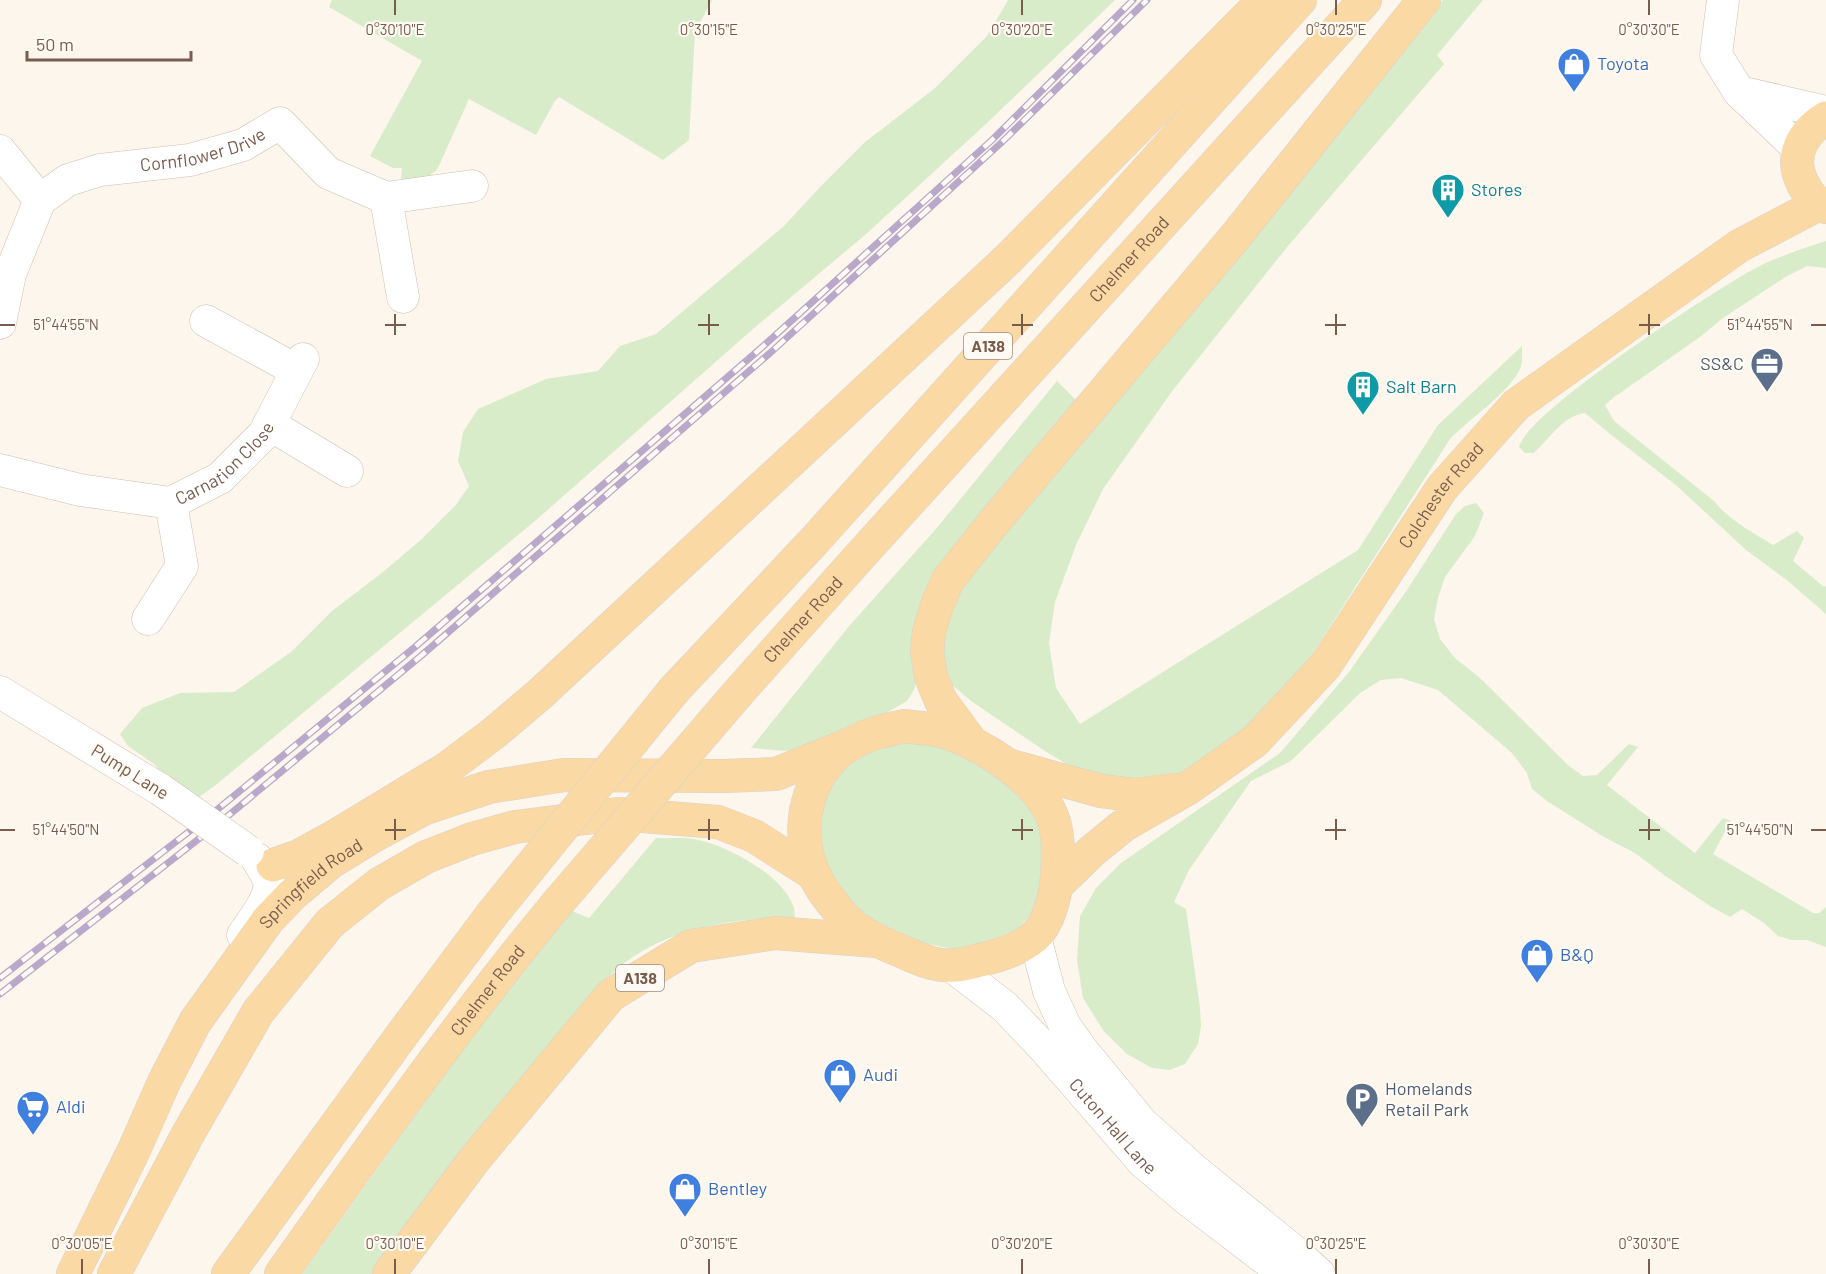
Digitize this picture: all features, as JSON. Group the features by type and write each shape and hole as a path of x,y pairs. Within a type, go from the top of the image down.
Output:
{"main road":[{"path":"259,858 299,856 333,838 446,769 540,694 1008,259 1264,0"},
{"name":"A138","path":"228,1274 493,913 674,690 815,540 1300,0"},
{"name":"Chelmer Road","path":"281,1274 399,1108 518,950 556,905 738,693 1365,0"},
{"path":"972,743 941,701 931,677 927,652 929,632 948,580 994,522 1235,237 1425,0"},
{"name":"Colchester Road","path":"1739,246 1799,162 1807,134 1826,118"},
{"path":"1799,162 1810,196 1822,206"},
{"name":"Colchester Road","path":"1057,885 1092,851 1124,825 1187,789 1255,741 1325,666 1442,488 1516,405 1739,246 1822,206"},
{"path":"905,726 940,731 972,743 1006,765 1032,786 1048,807 1056,829 1059,854 1057,885 1051,912 1035,937 1001,956 952,966 921,960 878,941 849,923 826,897 812,873 804,844 805,814 811,791 824,767 848,745 872,733 905,726"},
{"name":"Springfield Road","path":"73,1274 195,1022 268,920 293,894 331,862 426,808 489,787 564,775 776,774 848,745"},
{"name":"Colchester Road","path":"1006,765 1101,791 1134,795 1187,789"},
{"path":"375,835 446,769"},
{"path":"114,1274 188,1134 258,1012 330,923 380,884 426,857 472,839 515,827 618,814 718,822 754,836 812,873"},
{"name":"A138","path":"389,1274 474,1160 611,995 691,946 776,933 878,941"}],"street":[{"path":"1724,0 1716,55 1739,92 1799,162"},
{"path":"1739,92 1826,112"},
{"name":"Cornflower Drive","path":"40,200 68,180 100,170 190,160 243,145 280,123 328,173 386,198"},
{"path":"0,151 40,200 10,274 0,323"},
{"path":"403,297 386,198 472,186"},
{"name":"Carnation Close","path":"0,470 80,490 171,503 220,478 264,435 300,365 206,321"},
{"path":"269,424 347,471"},
{"path":"148,619 182,566 171,503"},
{"name":"Pump Lane","path":"0,692 161,790 259,858"},
{"path":"259,858 299,868 331,862"},
{"path":"195,1022 218,970 260,910 270,889 259,858"},
{"name":"Cuton Hall Lane","path":"1035,937 1049,991 1065,1026 1142,1123 1193,1169 1319,1274"},
{"name":"Cuton Hall Lane","path":"952,966 1005,1007 1044,1048 1143,1162 1188,1200 1285,1274"}],"green space":[{"path":"332,0 712,0 695,32 689,140 663,160 559,97 536,135 469,99 437,170 425,179 401,180 402,168 393,168 370,156 422,61 329,7"},
{"path":"1008,0 1115,0 987,123 865,235 753,329 535,521 217,784 195,800 169,781 154,764 128,746 120,734 142,708 180,693 234,692 291,652 332,611 423,538 456,505 469,486 458,461 463,432 478,409 546,379 598,371 620,346 656,334 784,226 865,142 934,89 987,36"},
{"path":"1443,0 1483,0 1437,55 1444,64 1288,246 1173,390 1103,489 1076,545 1055,602 1049,643 1056,688 1080,724 1358,550 1438,425 1522,346 1520,369 1508,387 1450,439 1308,661 1234,742 1194,770 1155,781 1083,774 971,701 944,678 941,656 948,608 959,587 1387,72"},
{"path":"1826,241 1826,268 1807,266 1787,276 1723,318 1605,405 1614,421 1749,530 1773,545 1797,531 1804,538 1793,561 1824,587 1826,586 1826,614 1788,581 1746,550 1677,486 1585,413 1570,418 1557,428 1534,453 1525,453 1519,447 1530,430 1554,407 1665,325 1754,269"},
{"path":"1057,381 1079,403 990,509 916,676 915,688 907,701 856,728 817,745 786,751 751,748 850,625 935,530"},
{"path":"1476,503 1484,513 1475,536 1445,577 1438,598 1434,619 1440,639 1455,658 1480,678 1569,766 1583,776 1597,775 1629,744 1638,747 1607,785 1695,853 1723,818 1731,821 1713,854 1813,913 1819,913 1826,907 1826,947 1807,940 1792,940 1778,936 1764,923 1742,909 1730,917 1710,906 1635,853 1604,837 1547,801 1532,789 1527,773 1512,753 1438,690 1401,678 1381,680 1360,693 1291,761 1251,781 1189,870 1174,902 1186,909 1201,1026 1198,1044 1185,1064 1169,1070 1152,1068 1127,1054 1103,1030 1083,998 1077,960 1080,916 1096,888 1121,863 1280,753 1349,672 1407,590 1456,514 1465,506"},
{"path":"906,743 937,747 967,759 1015,792 1037,820 1044,838 1045,878 1031,914 1018,928 997,942 963,949 941,947 908,937 861,911 845,895 833,876 825,855 821,834 822,812 828,792 840,774 858,759 875,750"},
{"path":"656,838 689,838 707,842 751,862 777,882 786,893 794,907 795,918 729,922 708,926 666,940 627,961 590,996 373,1274 302,1274 457,1057 570,910 589,918"}],"railway":[{"path":"0,978 213,813 415,647 760,349 992,140 1133,0"},
{"path":"0,994 223,820 422,655 770,353 1001,143 1147,0"}],"place":[{"name":"Toyota","path":"1574,93"},
{"name":"Stores","path":"1448,219"},
{"name":"SS&C","path":"1767,393"},
{"name":"Salt Barn","path":"1363,416"},
{"name":"B&Q","path":"1537,984"},
{"name":"Audi","path":"840,1104"},
{"name":"Homelands Retail Park","path":"1362,1128"},
{"name":"Aldi","path":"33,1136"},
{"name":"Bentley","path":"685,1218"}]}
